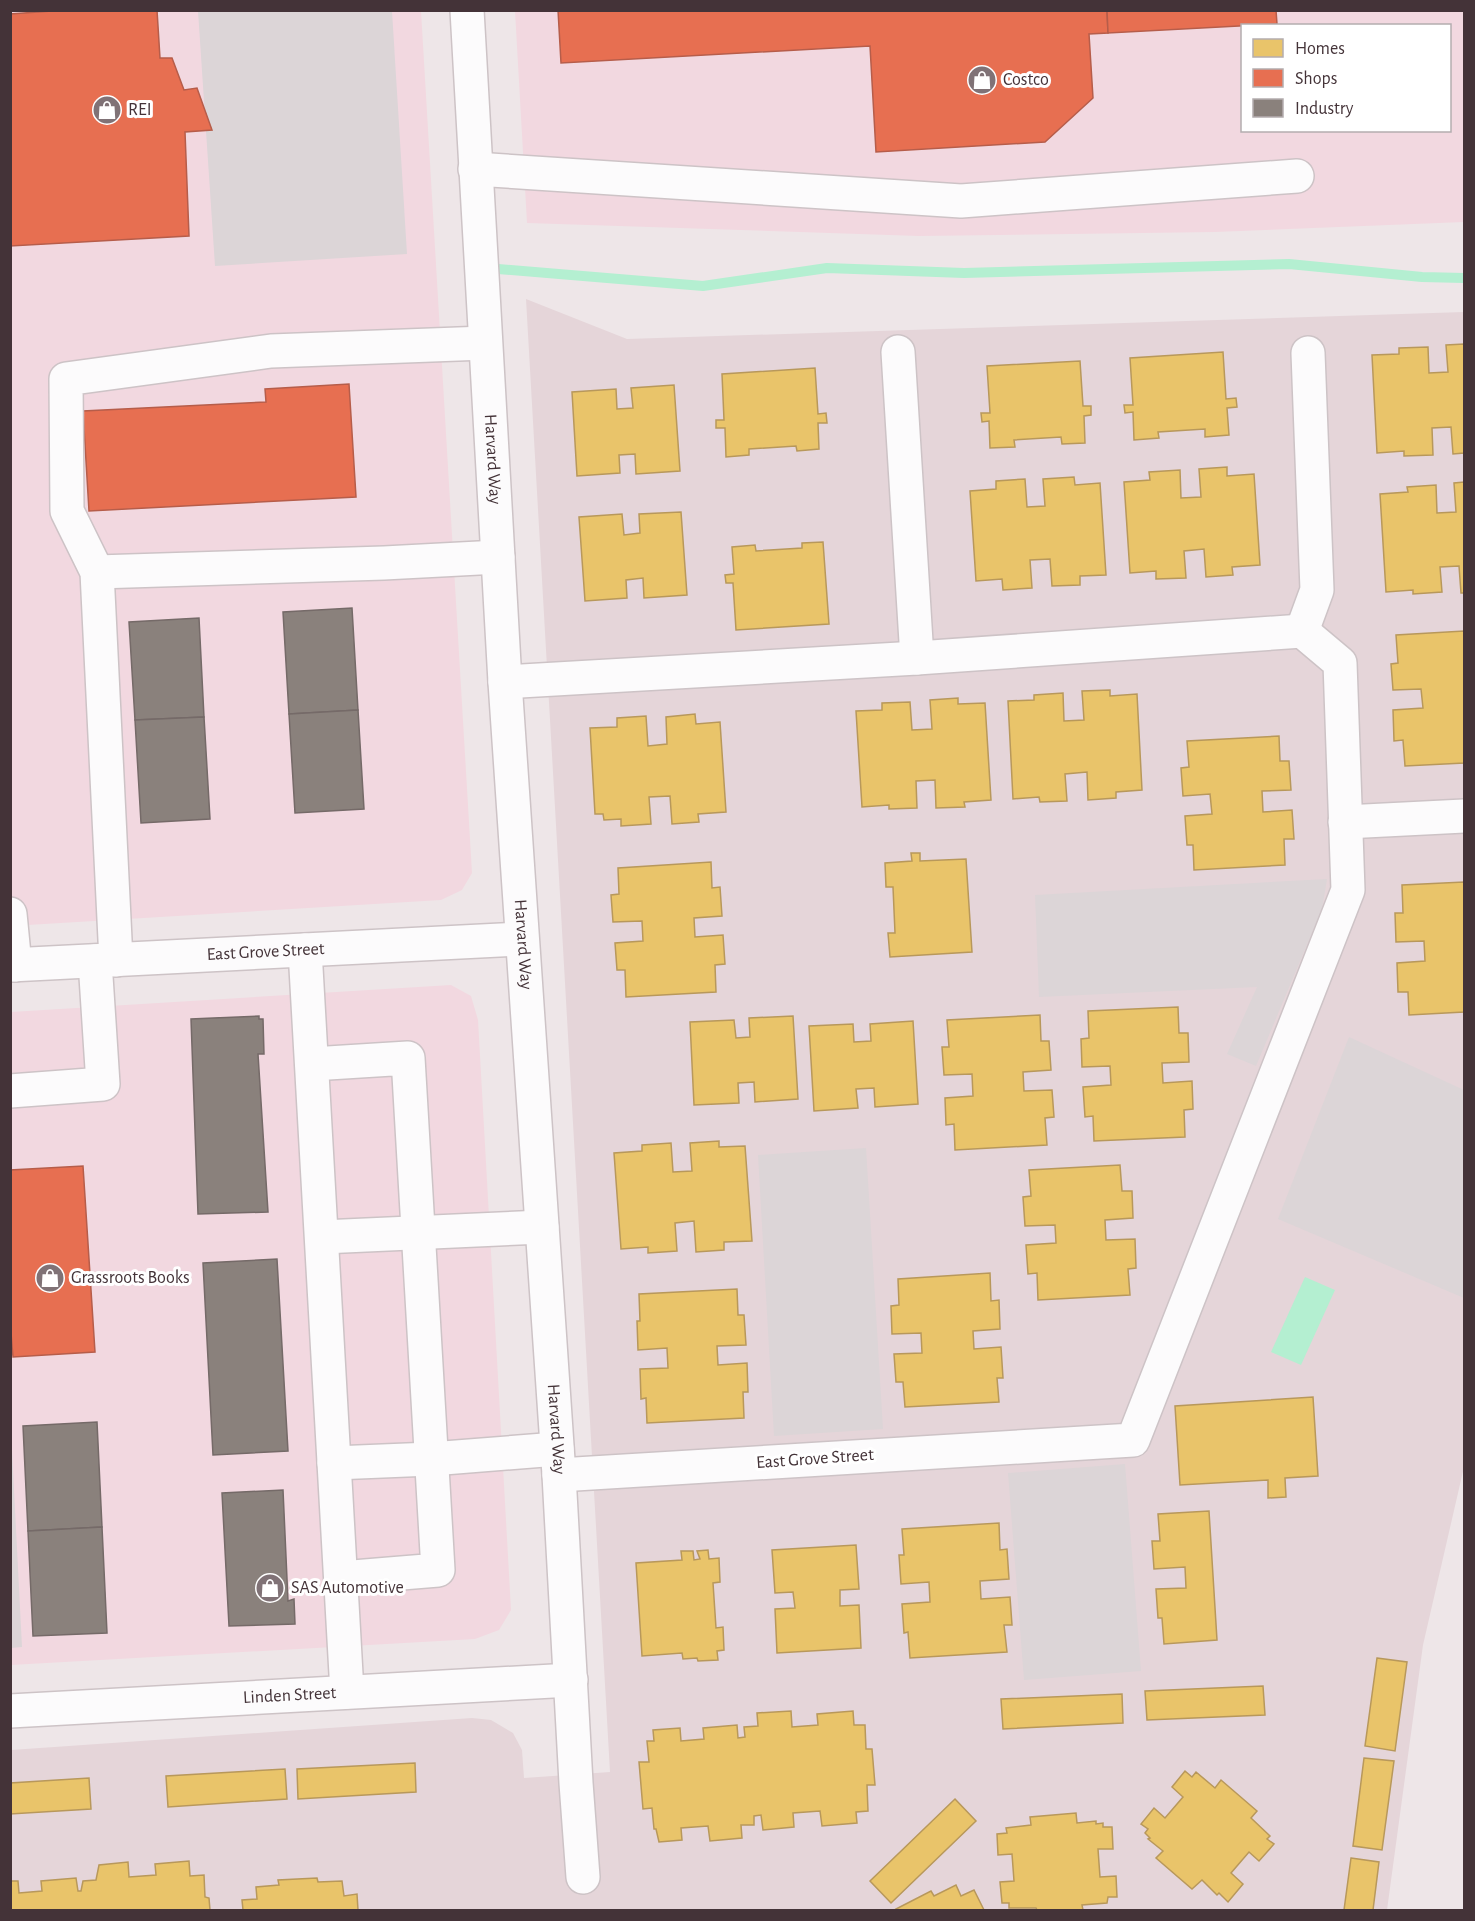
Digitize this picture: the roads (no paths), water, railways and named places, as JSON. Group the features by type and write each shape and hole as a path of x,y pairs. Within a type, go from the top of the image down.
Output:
{"street":[{"name":"Harvard Way","path":"467,10 505,682 558,1462 583,1877"},
{"path":"475,169 961,201 1297,176"},
{"path":"10,1091 103,1084 105,960 97,572 67,511 66,379 271,351 485,343"},
{"path":"898,352 917,658"},
{"path":"1302,631 1317,590 1308,353"},
{"path":"97,572 384,564 498,557"},
{"path":"505,682 917,658 1302,631 1340,663 1345,822 1464,816"},
{"name":"East Grove Street","path":"334,1463 431,1459 558,1462 1071,1445 1132,1440 1348,890 1345,822"},
{"path":"10,914 13,965"},
{"name":"East Grove Street","path":"13,965 521,939"},
{"path":"305,950 347,1692"},
{"path":"312,1064 408,1058 438,1570 341,1578"},
{"path":"322,1237 542,1227"},
{"name":"Linden Street","path":"10,1711 571,1680"}],"waterway":[{"path":"498,269 703,286 827,268 964,273 1289,264 1422,277 1464,278"}],"place":[{"name":"Costco","path":"982,80"},
{"name":"REI","path":"107,110"},
{"name":"Grassroots Books","path":"50,1278"},
{"name":"SAS Automotive","path":"270,1588"}]}
